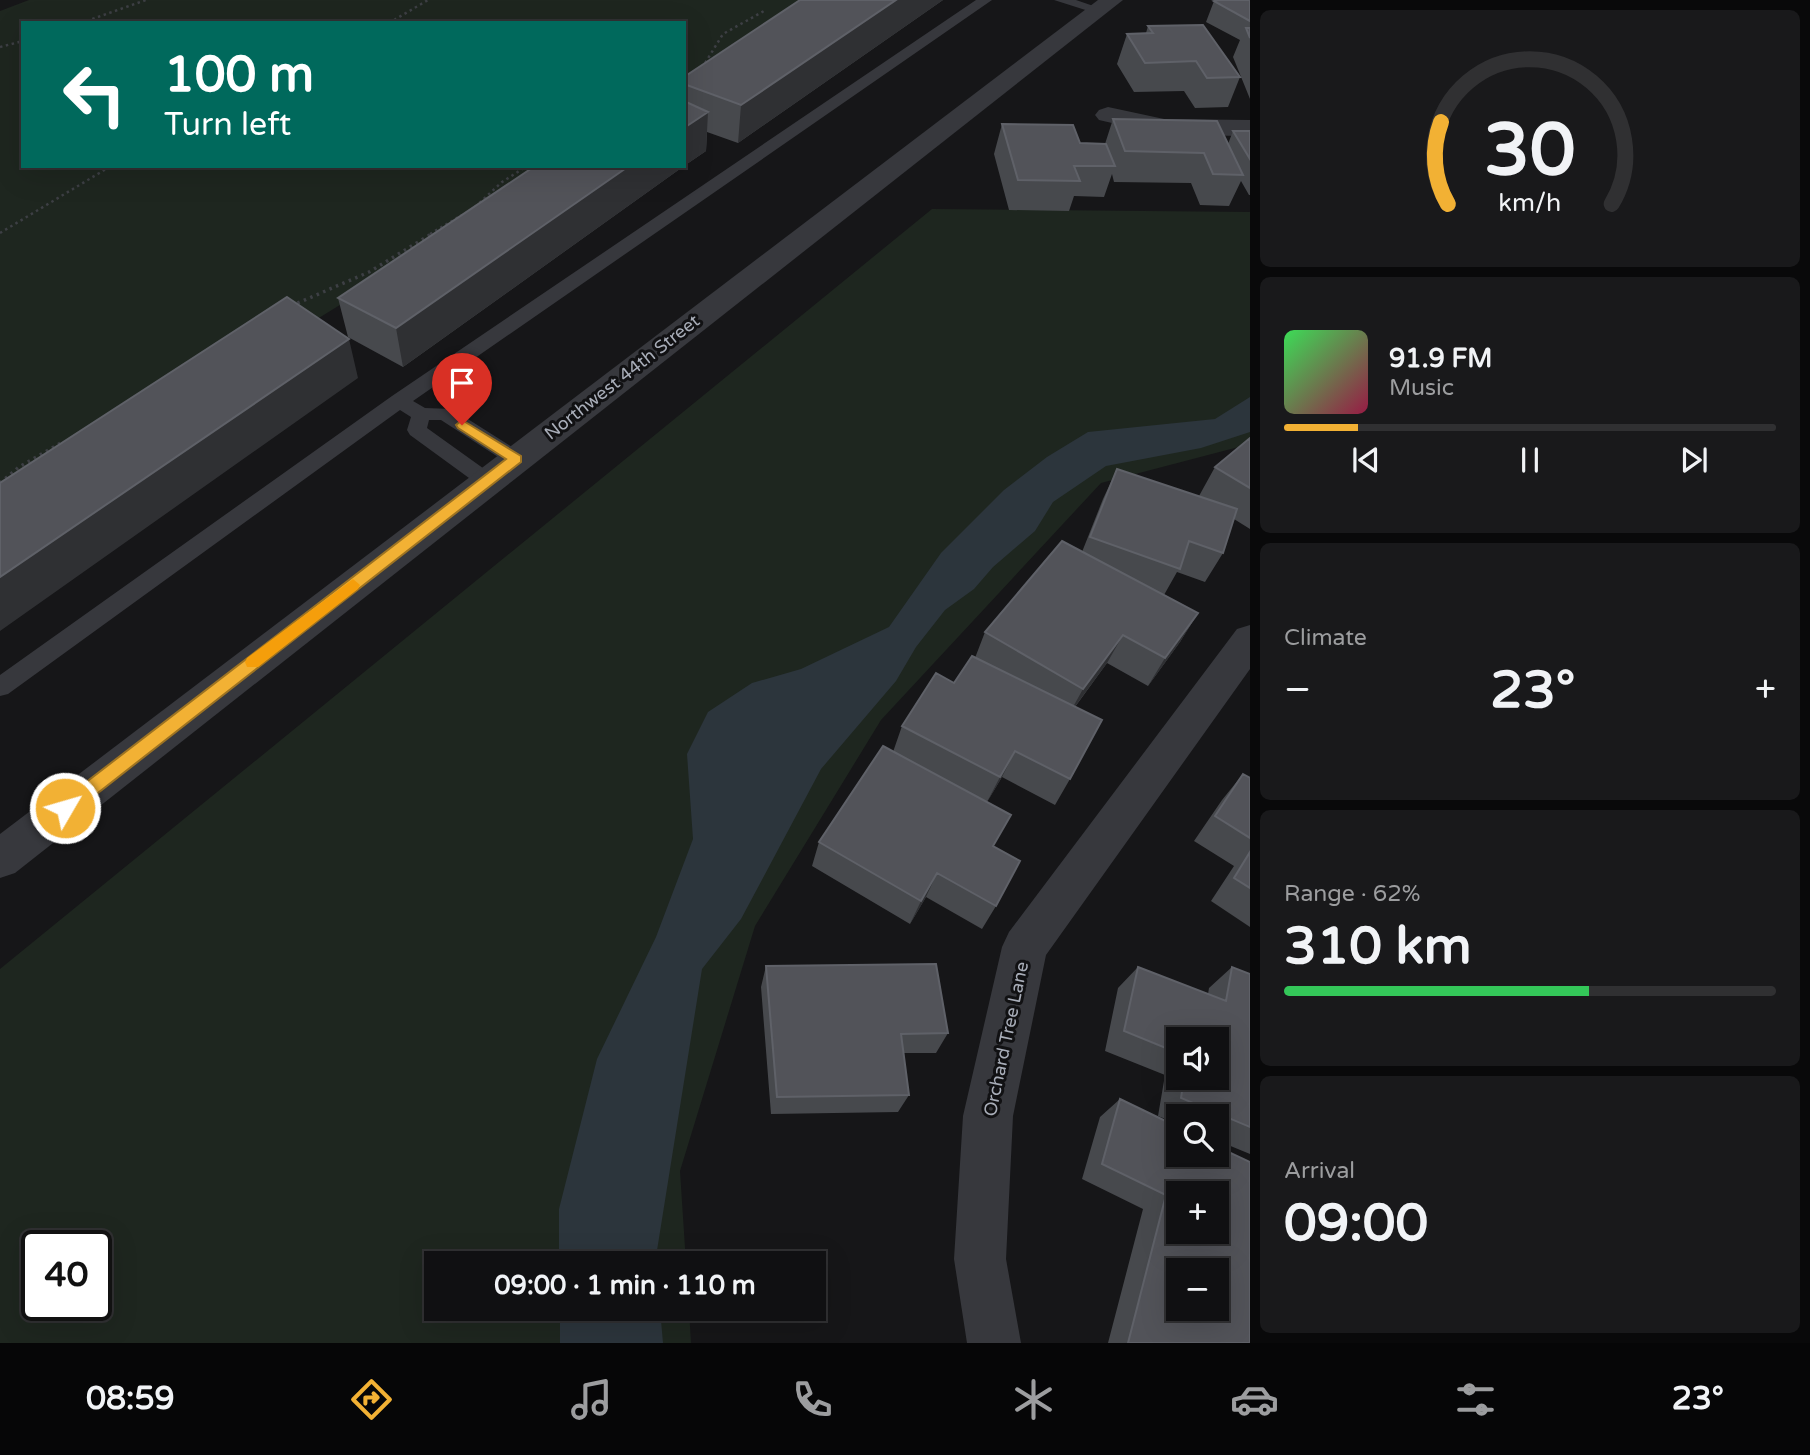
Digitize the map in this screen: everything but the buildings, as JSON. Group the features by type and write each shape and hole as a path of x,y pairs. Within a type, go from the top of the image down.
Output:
{"street":[{"name":"Northwest 44th Street","path":"0,859 1105,5"},
{"path":"1108,115 1164,127 1250,128"},
{"name":"Orchard Tree Lane","path":"994,1343 980,1259 988,1116 1025,947 1250,640"}],"lane":[{"path":"0,687 399,401 985,0"},
{"path":"1061,0 1105,5"},
{"path":"399,401 421,414 444,414 516,459"},
{"path":"421,414 417,430 487,481"}],"path":[{"path":"87,21 146,0"},
{"path":"392,21 428,0"},
{"path":"700,72 723,34 764,11"},
{"path":"0,47 21,42"},
{"path":"0,233 108,168"},
{"path":"286,308 399,255 477,206 502,182 524,168"},
{"path":"0,483 19,467 65,441"}],"shaded area":[{"path":"29,0 820,0 686,100 686,21 21,21 21,168 562,168 0,515 0,11"},
{"path":"932,209 1250,212 1250,444 1101,483 881,720 755,926 680,1171 685,1251 424,1251 424,1321 690,1321 691,1343 0,1343 0,969"},
{"path":"1250,397 1250,432 1201,448 1106,466 1053,502 1035,531 993,567 974,589 945,610 916,647 896,681 821,769 741,919 702,969 657,1251 559,1251 559,1209 597,1059 656,937 693,839 687,754 708,712 752,683 801,669 889,627 941,553 1004,490 1047,457 1088,432 1215,419"},
{"path":"560,1321 661,1321 663,1343 560,1343"}],"slow traffic":[{"path":"253,662 353,585"}],"route":[{"path":"65,808 516,459 462,425"}]}
